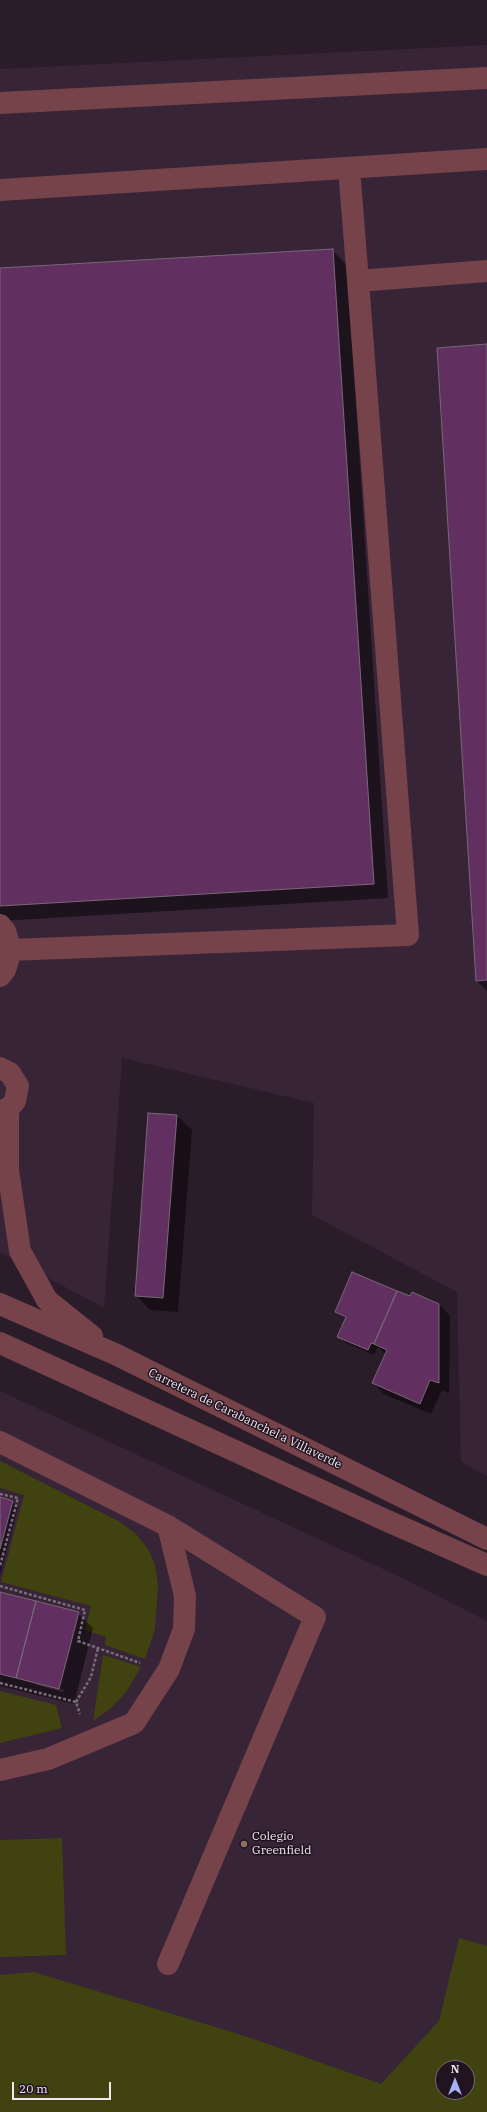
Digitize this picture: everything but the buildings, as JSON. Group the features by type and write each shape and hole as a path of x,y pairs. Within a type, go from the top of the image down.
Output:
{"street":[{"path":"0,103 487,78"},
{"path":"0,190 487,159"},
{"path":"9,950 408,935 349,168"},
{"path":"358,281 487,271"},
{"path":"0,925 5,931 9,950 5,970 0,976"},
{"path":"0,1068 10,1074 18,1086 15,1101 4,1110 8,1170 20,1251 47,1300 115,1354"},
{"name":"Carretera de Carabanchel a Villaverde","path":"0,1304 115,1354 487,1539"},
{"path":"0,1343 383,1519 487,1565"},
{"path":"0,1442 168,1526 315,1617 168,1964"},
{"path":"0,1770 48,1759 134,1723 167,1672 184,1630 185,1596 168,1526"}],"path":[{"path":"0,1494 18,1498 0,1566"},
{"path":"0,1586 85,1610 78,1641 167,1672"},
{"path":"88,1742 76,1702 91,1677 98,1648"},
{"path":"0,1683 76,1702"}],"shaded area":[{"path":"487,45 487,1476 461,1462 457,1292 312,1215 314,1103 122,1058 104,1308 0,1252 0,69"},
{"name":"Colegio Greenfield","path":"0,1391 398,1576 487,1621 487,2112 0,2112"}],"green space":[{"path":"0,1461 120,1522 136,1534 148,1549 155,1565 158,1585 155,1629 145,1659 105,1645 106,1637 85,1630 91,1606 1,1582 24,1495 0,1488"},
{"path":"103,1655 141,1667 127,1691 112,1707 93,1721"},
{"path":"0,1691 56,1705 62,1728 0,1743"},
{"path":"62,1838 66,1955 0,1957 0,1840"},
{"path":"459,1938 487,1946 487,2112 0,2112 0,1975 34,1972 248,2037 381,2084 439,2021"}],"place":[{"name":"Colegio Greenfield","path":"244,1844"}]}
